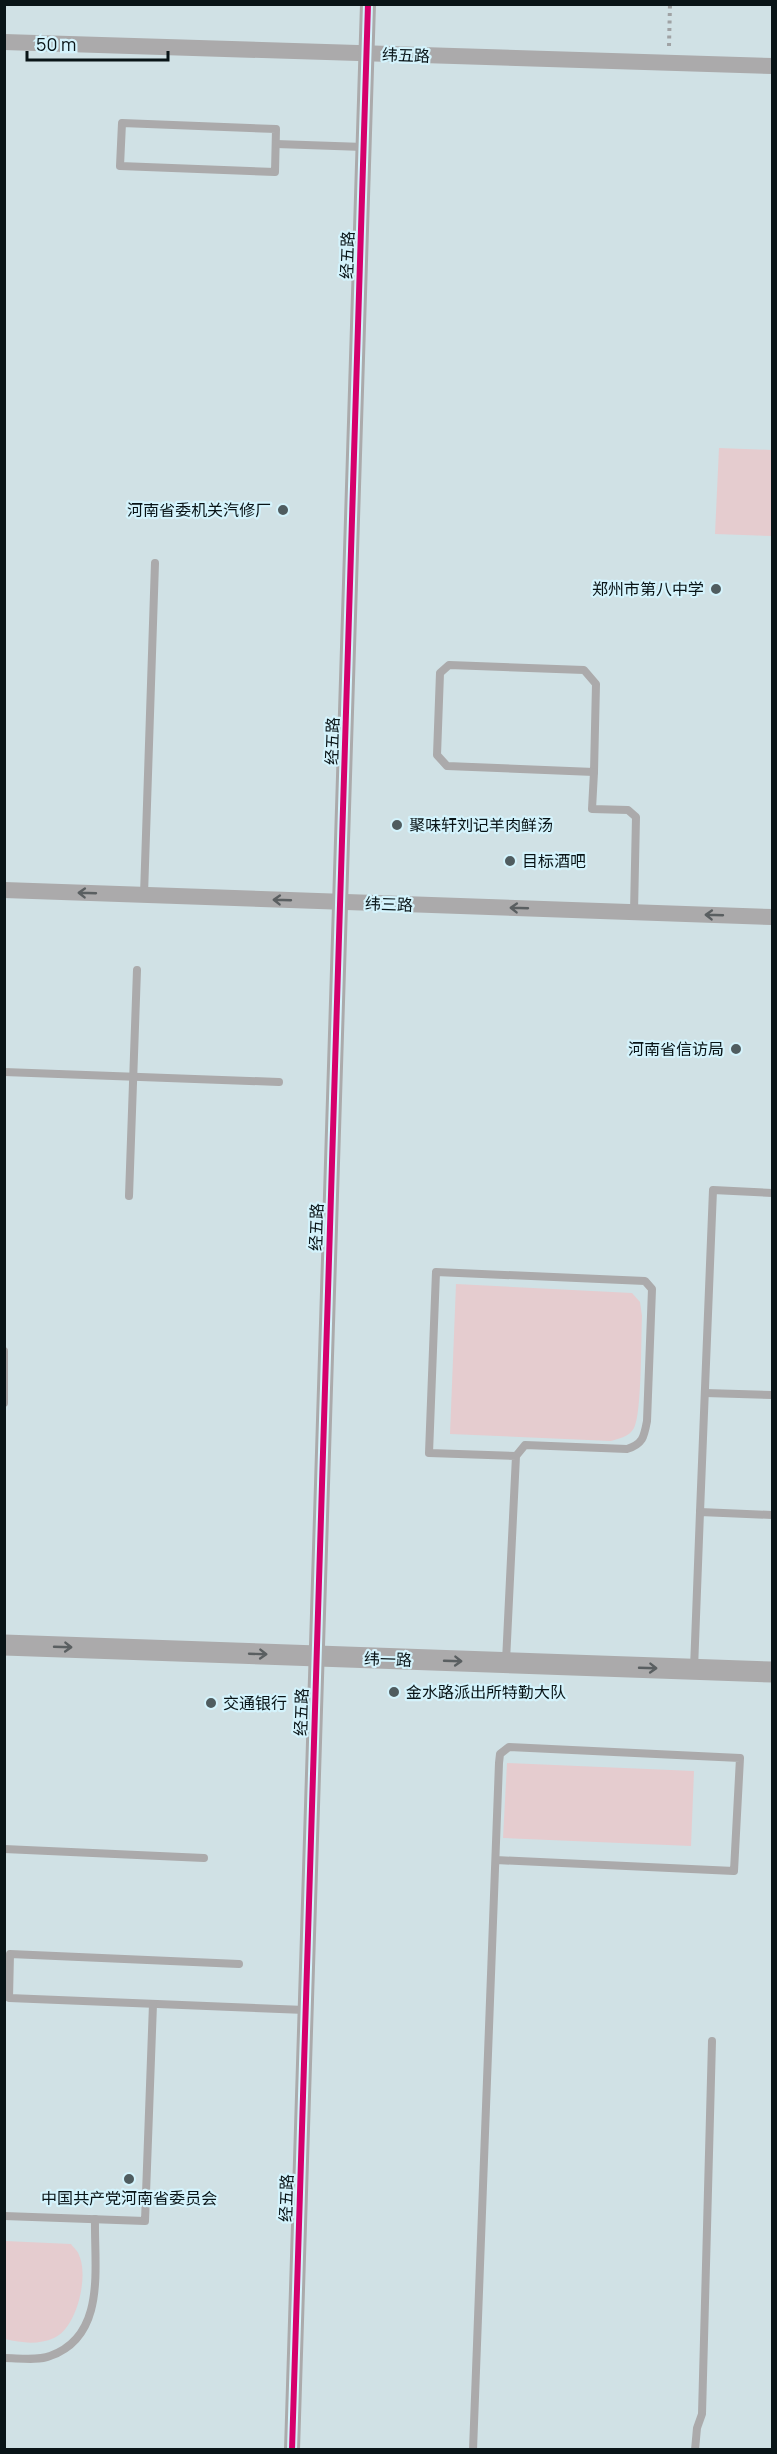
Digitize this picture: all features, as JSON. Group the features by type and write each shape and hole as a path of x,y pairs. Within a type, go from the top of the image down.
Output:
{"street":[{"name":"经五路","path":"292,2450 368,4"},
{"name":"纬五路","path":"4,42 772,66"},
{"name":"纬三路","path":"4,890 772,917"},
{"name":"纬一路","path":"4,1645 772,1672"}],"lane":[{"path":"122,123 276,129 276,144 275,172 120,166 122,123"},
{"path":"276,144 364,147"},
{"path":"144,895 155,563"},
{"path":"594,772 447,766 437,755 440,672 449,665 584,670 596,684 594,772 592,809 628,810 636,818 634,912"},
{"path":"129,1196 138,970"},
{"path":"4,1072 279,1082"},
{"path":"694,1670 713,1190 772,1193"},
{"path":"506,1663 516,1456 525,1445 627,1449 639,1445 644,1439 647,1421 652,1289 645,1281 436,1272 429,1453 516,1456"},
{"path":"4,1351 4,1403"},
{"path":"705,1393 772,1395"},
{"path":"700,1512 772,1515"},
{"path":"473,2450 500,1754 509,1747 740,1758 735,1872 496,1860"},
{"path":"4,1850 204,1858"},
{"path":"239,1964 10,1954 9,1998 306,2010"},
{"path":"4,2216 145,2221 153,2004"},
{"path":"695,2450 697,2428 702,2415 712,2041"},
{"path":"4,2358 48,2357 67,2348 80,2337 90,2318 93,2302 95,2219"}],"path":[{"path":"668,63 670,4"}],"shaded area":[{"path":"719,448 772,450 772,536 715,534"},
{"path":"456,1284 632,1293 640,1302 642,1316 641,1375 637,1420 632,1431 624,1437 611,1441 450,1434"},
{"path":"507,1763 694,1771 691,1846 503,1838"},
{"path":"5,2241 71,2244 78,2254 83,2275 79,2301 69,2324 54,2338 30,2343 5,2339"}],"cycle path":[{"path":"292,2450 368,4"}],"place":[{"name":"河南省委机关汽修厂","path":"283,510"},
{"name":"郑州市第八中学","path":"716,589"},
{"name":"聚味轩刘记羊肉鲜汤","path":"397,825"},
{"name":"目标酒吧","path":"510,861"},
{"name":"河南省信访局","path":"736,1049"},
{"name":"金水路派出所特勤大队","path":"394,1692"},
{"name":"交通银行","path":"211,1703"},
{"name":"中国共产党河南省委员会","path":"129,2179"}]}
